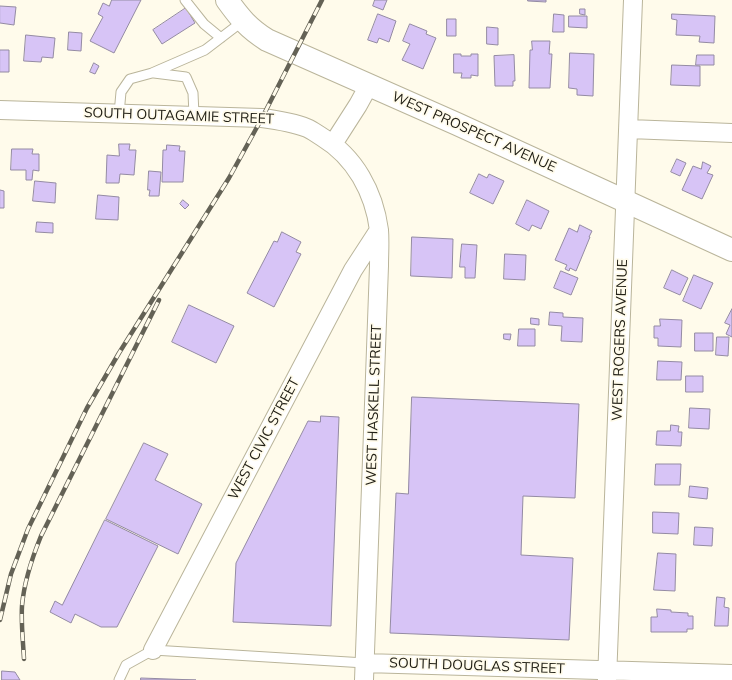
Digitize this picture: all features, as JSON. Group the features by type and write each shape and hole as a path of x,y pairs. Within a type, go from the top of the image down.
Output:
{"main road":[{"name":"WEST PROSPECT AVENUE","path":"227,0 243,22 267,40 732,250"}],"street":[{"name":"WEST ROGERS AVENUE","path":"608,675 633,0"},
{"path":"333,144 369,85"},
{"name":"SOUTH OUTAGAMIE STREET","path":"0,110 262,118 286,121 308,128 333,144"},
{"path":"629,129 732,133"},
{"name":"WEST HASKELL STREET","path":"333,144 350,160 365,182 372,199 379,230 365,671"},
{"name":"WEST CIVIC STREET","path":"153,650 353,270 379,230"},
{"name":"SOUTH DOUGLAS STREET","path":"365,671 608,675 732,674"}],"lane":[{"path":"185,0 204,24 221,38"},
{"path":"119,114 121,92 130,79 152,73 205,50 243,22"},
{"path":"152,73 186,77 193,93 194,115"},
{"path":"119,680 126,665 153,650 365,671"}],"building":[{"path":"112,0 141,0 114,53 90,41 103,17 98,14 103,3 109,6"},
{"path":"375,0 387,0 383,10 373,6"},
{"path":"546,0 546,2 528,1"},
{"path":"0,6 16,7 14,25 0,23"},
{"path":"186,8 195,23 162,44 153,30"},
{"path":"580,9 585,9 585,15 580,14"},
{"path":"378,14 396,21 389,42 379,38 377,43 368,40"},
{"path":"554,14 564,15 564,32 553,32"},
{"path":"672,14 715,16 714,43 699,42 700,36 676,35 677,20 672,19"},
{"path":"569,16 587,16 587,28 569,27"},
{"path":"447,19 456,19 456,36 447,36"},
{"path":"410,24 427,31 426,34 436,38 423,69 402,60 410,44 403,41"},
{"path":"487,27 498,28 498,45 487,44"},
{"path":"69,32 82,33 81,51 68,50"},
{"path":"26,35 55,38 53,58 42,57 41,62 24,61"},
{"path":"532,41 550,41 549,54 552,54 550,88 529,88 530,50 532,50"},
{"path":"0,50 9,50 9,72 0,72"},
{"path":"570,53 594,54 593,96 577,95 577,89 569,88"},
{"path":"454,54 471,56 471,54 478,54 478,76 471,75 471,78 461,78 462,73 454,73"},
{"path":"514,55 515,81 513,81 513,86 495,86 494,56"},
{"path":"697,55 714,55 714,65 696,65"},
{"path":"94,63 99,66 95,74 90,72"},
{"path":"672,65 700,66 700,86 671,85"},
{"path":"119,144 130,144 129,150 136,150 134,175 120,174 119,183 106,183 107,155 119,156"},
{"path":"167,145 180,146 179,151 185,151 183,182 162,182 163,150 166,150"},
{"path":"12,149 33,149 32,154 39,154 39,171 33,170 32,180 26,180 26,170 11,170"},
{"path":"677,159 686,163 680,176 671,172"},
{"path":"703,162 711,166 707,173 713,175 702,199 682,190 693,166 701,169"},
{"path":"149,171 161,172 159,196 149,196"},
{"path":"479,174 487,178 489,174 504,181 493,204 470,193"},
{"path":"35,181 56,183 55,203 33,201"},
{"path":"0,190 4,191 4,208 0,208"},
{"path":"98,195 119,197 118,220 96,219"},
{"path":"183,200 189,205 185,209 180,204"},
{"path":"527,200 549,211 541,229 532,225 529,231 516,224"},
{"path":"37,222 53,223 53,233 36,232"},
{"path":"580,225 592,231 576,271 570,268 569,271 565,269 567,265 555,260 569,228 577,232"},
{"path":"282,232 301,242 296,252 301,254 274,307 247,293 274,241 277,242"},
{"path":"412,237 453,239 452,278 411,276"},
{"path":"462,244 477,245 475,278 465,278 465,267 460,267"},
{"path":"505,254 526,255 525,280 504,279"},
{"path":"672,270 688,278 680,295 664,288"},
{"path":"561,271 578,278 571,295 554,288"},
{"path":"694,275 713,283 701,309 683,301"},
{"path":"189,305 234,326 216,363 172,342"},
{"path":"732,309 732,337 726,334 730,325 725,323"},
{"path":"550,312 563,313 563,317 583,318 582,342 561,341 562,326 549,325"},
{"path":"531,318 539,319 539,325 531,324"},
{"path":"660,319 682,320 681,347 658,346 658,338 654,338 654,326 660,326"},
{"path":"519,329 535,329 535,346 518,346"},
{"path":"695,333 713,333 713,351 695,351"},
{"path":"504,334 511,334 510,340 504,339"},
{"path":"717,337 729,337 728,356 716,355"},
{"path":"658,361 682,362 681,380 657,380"},
{"path":"686,376 703,376 703,392 686,392"},
{"path":"412,397 579,404 575,498 523,496 521,555 573,558 569,640 390,633 396,493 408,494"},
{"path":"690,408 710,409 709,429 689,428"},
{"path":"321,416 339,417 331,626 233,622 236,563 308,421 320,422"},
{"path":"671,425 679,426 678,432 682,432 681,446 656,445 657,431 670,431"},
{"path":"144,443 168,454 155,480 202,504 178,554 106,519"},
{"path":"656,464 681,464 680,485 655,485"},
{"path":"690,486 708,488 707,499 689,497"},
{"path":"653,512 679,513 678,534 653,533"},
{"path":"105,520 158,546 117,627 101,627 75,614 71,623 50,612 55,601 62,605"},
{"path":"695,527 713,528 712,546 694,545"},
{"path":"658,553 676,554 675,591 654,590"},
{"path":"717,597 725,598 724,607 729,608 728,626 715,626"},
{"path":"657,609 688,613 688,616 693,616 693,629 687,629 687,632 651,632 651,617 657,617"},
{"path":"2,671 15,672 20,680 2,680"},
{"path":"141,678 196,680 141,680"}],"railway":[{"path":"0,620 11,574 28,529 87,408 119,353 229,178 262,118 322,0"},
{"path":"24,659 22,619 23,597 29,570 41,536 159,300"}]}
